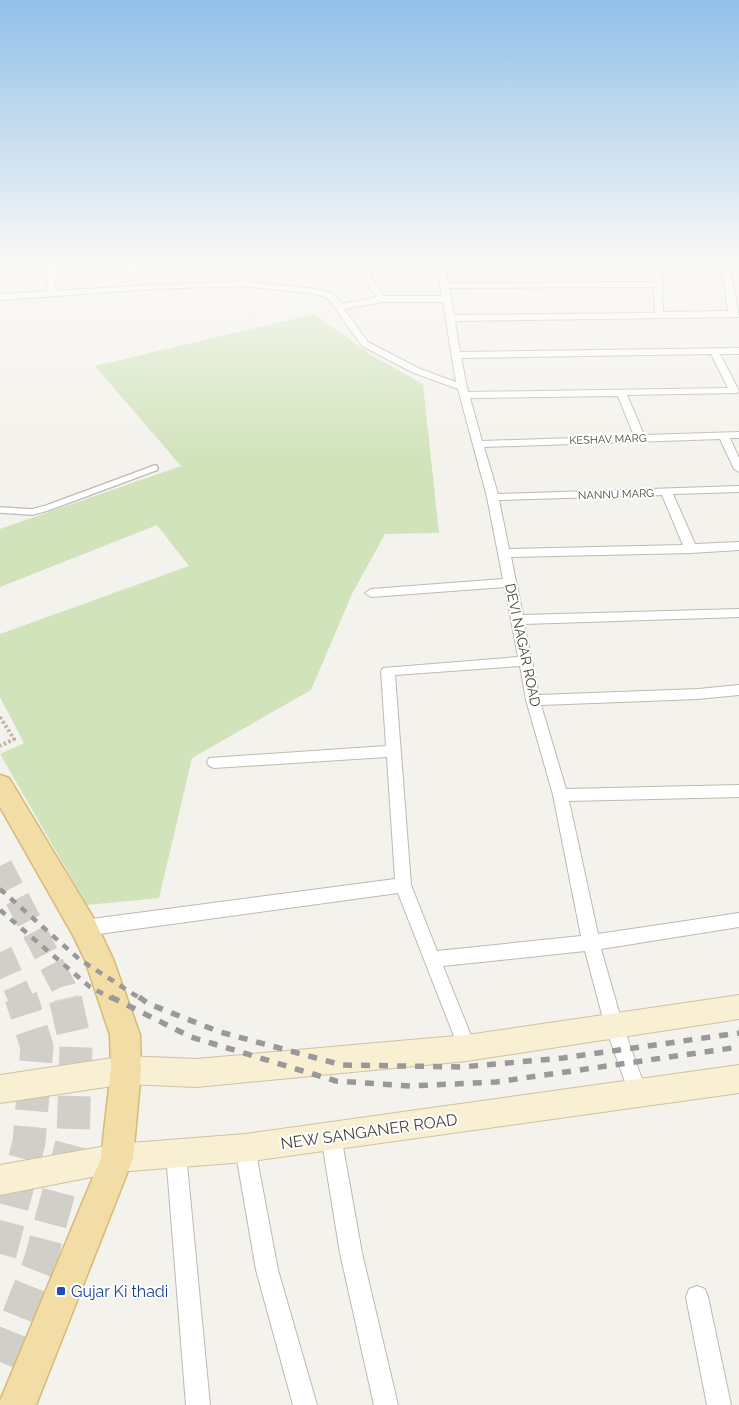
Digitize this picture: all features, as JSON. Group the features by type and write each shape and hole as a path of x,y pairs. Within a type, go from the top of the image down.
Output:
{"main road":[{"path":"0,785 84,928 100,960 125,1035 126,1070 117,1158 16,1405"},
{"path":"0,1089 126,1070 196,1073 467,1048 739,1007"},
{"name":"NEW SANGANER ROAD","path":"0,1180 117,1158 244,1148 739,1079"}],"street":[{"path":"354,329 365,344 383,355 463,391 621,392 737,390"},
{"name":"DEVI NAGAR ROAD","path":"452,329 463,391 493,497 533,700 560,795 591,943 614,1026 638,1093"},
{"path":"456,355 739,351"},
{"path":"714,352 737,390"},
{"path":"621,392 640,437"},
{"name":"KESHAV MARG","path":"478,444 739,435"},
{"path":"723,436 739,469"},
{"name":"NANNU MARG","path":"493,497 739,489"},
{"path":"666,492 691,549"},
{"path":"504,553 691,549 739,546"},
{"path":"371,593 510,584"},
{"path":"517,620 739,613"},
{"path":"467,1048 404,885 388,670 526,661"},
{"path":"533,700 698,694 739,690"},
{"path":"214,762 394,751"},
{"path":"560,795 739,791"},
{"path":"84,928 404,885"},
{"path":"432,959 591,943 739,920"},
{"path":"331,1136 351,1253 386,1405"},
{"path":"244,1148 267,1270 305,1405"},
{"path":"176,1154 198,1405"},
{"path":"697,1297 719,1405"}],"lane":[{"path":"0,510 32,512 47,508 155,468"}],"path":[{"path":"0,716 14,739 0,746"}],"green space":[{"path":"253,329 334,329 371,355 423,384 439,533 385,534 352,594 311,690 192,758 159,898 87,905 0,754 24,743 0,697 0,634 189,566 157,525 0,587 0,529 181,466 95,366"}],"tunnel":[{"path":"0,866 63,986 66,999"},
{"path":"0,952 21,999"},
{"path":"0,1254 29,1142 37,1047 21,997"},
{"path":"0,1362 40,1262 73,1139 76,1046 65,997"}],"railway":[{"path":"0,889 79,959 141,999"},
{"path":"0,910 90,987 113,999"},
{"path":"111,997 191,1037 336,1081 410,1086 496,1082 739,1047"},
{"path":"139,997 149,1004 220,1032 342,1065 462,1067 563,1058 739,1033"}],"place":[{"name":"Gujar Ki thadi","path":"61,1291"}]}
